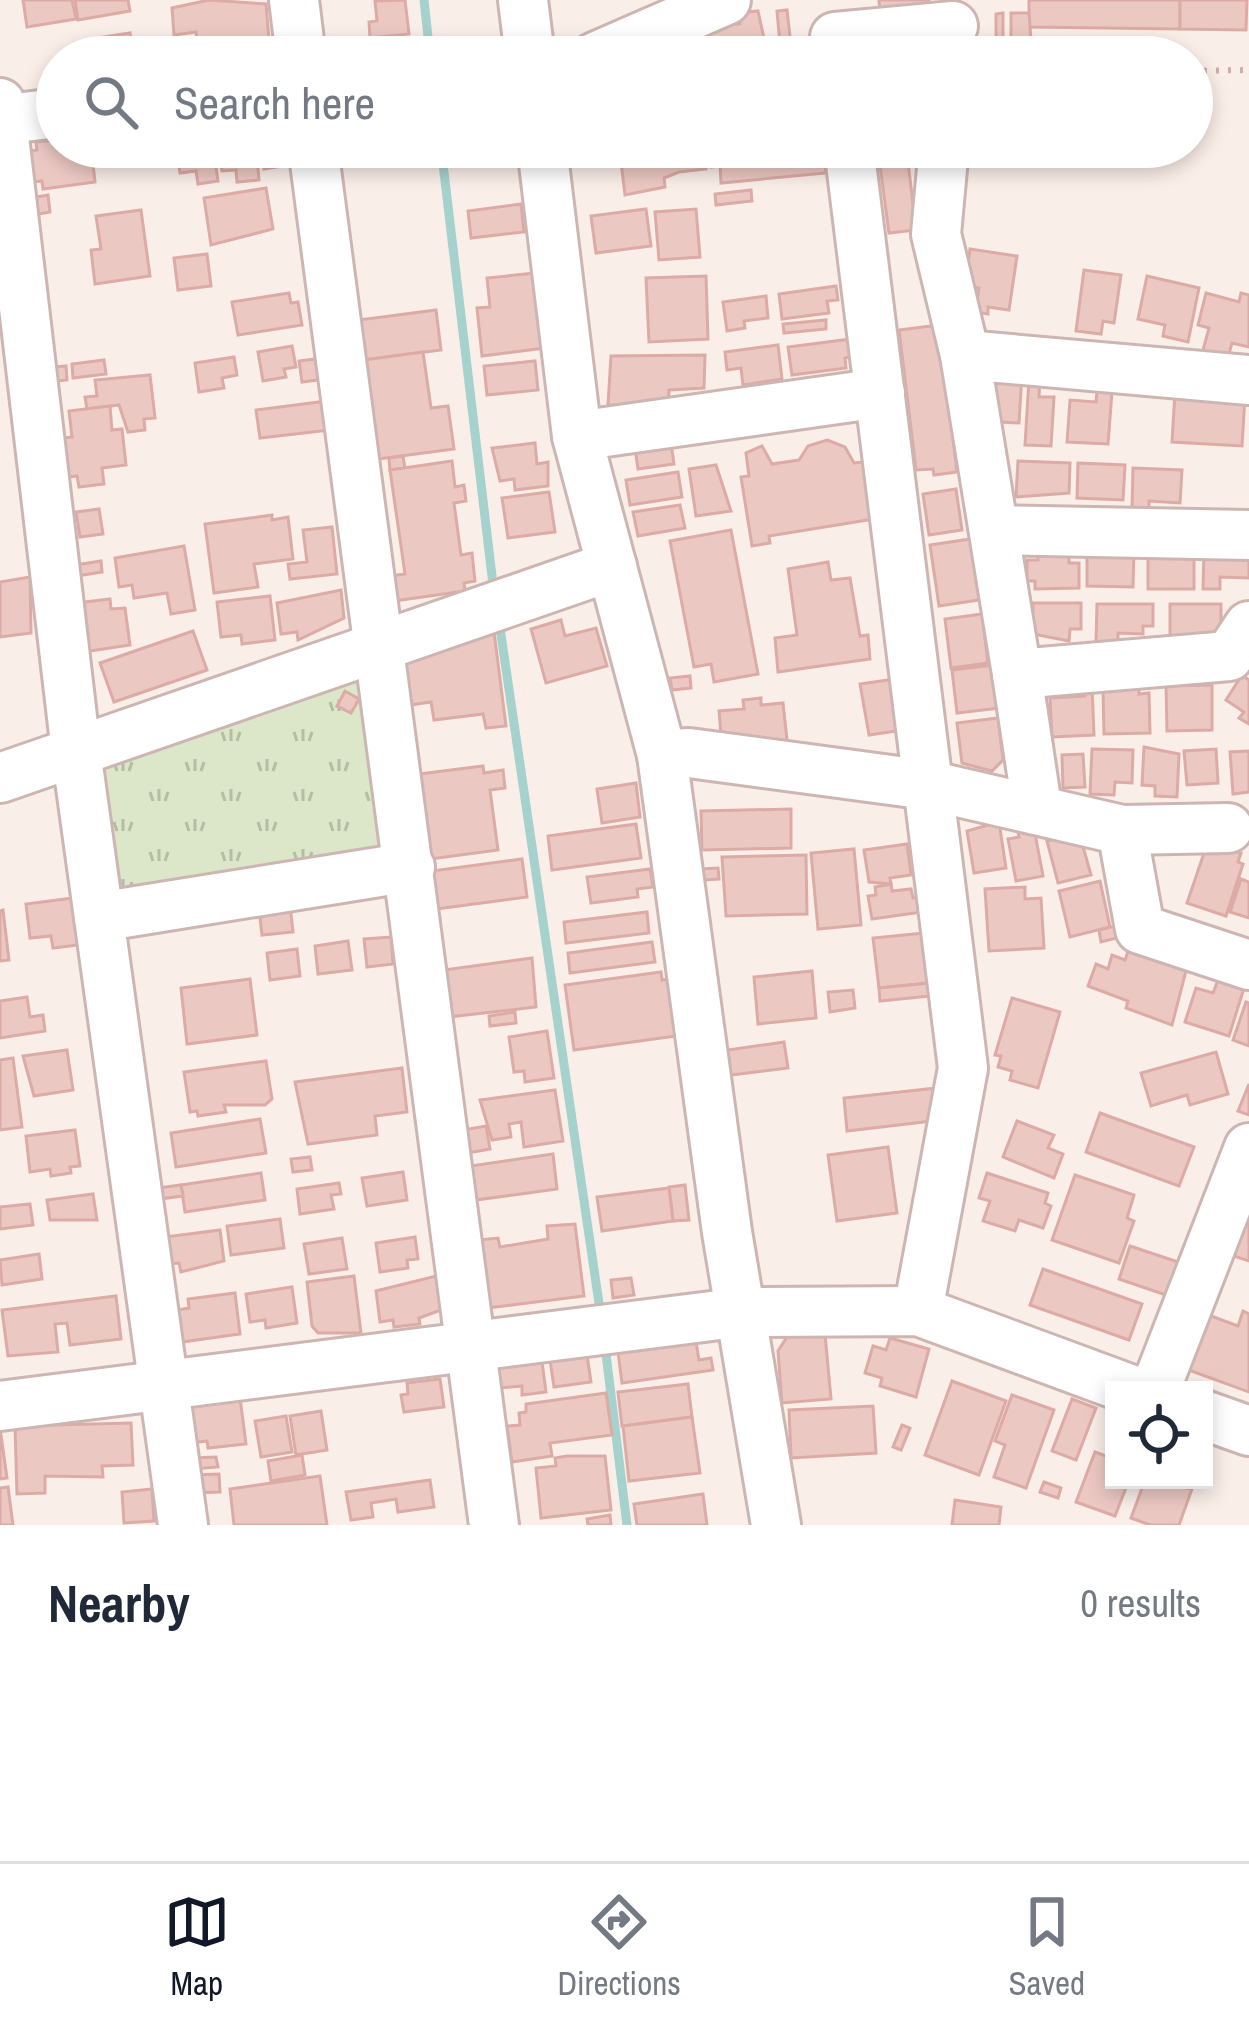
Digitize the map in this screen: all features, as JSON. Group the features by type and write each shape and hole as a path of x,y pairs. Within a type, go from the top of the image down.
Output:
{"street":[{"path":"294,0 298,36"},
{"path":"523,0 527,36"},
{"path":"643,36 726,0"},
{"path":"834,31 955,28"},
{"path":"36,113 1,114 76,751 183,1525"},
{"path":"316,168 494,1525"},
{"path":"545,168 577,436 662,755 776,1525"},
{"path":"852,168 963,1068 917,1311"},
{"path":"942,168 936,234 965,355 1037,807"},
{"path":"965,355 1249,380"},
{"path":"577,436 880,393"},
{"path":"994,530 1249,535"},
{"path":"0,778 612,566"},
{"path":"1017,674 1229,656 1249,626"},
{"path":"662,755 689,753 928,784 1122,830 1228,828"},
{"path":"1122,830 1140,929 1249,965"},
{"path":"99,917 410,867"},
{"path":"1158,1381 1249,1148"},
{"path":"0,1406 743,1312 917,1311 1108,1381"},
{"path":"1213,1418 1249,1431"}],"path":[{"path":"1213,70 1249,70"}],"green space":[{"path":"359,680 387,862 117,896 101,765"}],"building":[{"path":"23,0 72,0 76,19 27,27"},
{"path":"75,0 128,0 130,11 78,20"},
{"path":"209,0 266,4 269,36 174,35 172,8"},
{"path":"405,0 409,34 370,36 369,22 377,21 375,1"},
{"path":"879,0 929,0 930,7 880,13"},
{"path":"1029,0 1180,0 1180,29 1029,27"},
{"path":"1180,0 1247,0 1246,30 1180,29"},
{"path":"787,10 790,36 779,36 777,11"},
{"path":"758,11 763,36 704,36 703,27 740,24 739,13"},
{"path":"1003,13 1003,36 996,36 996,14"},
{"path":"1011,13 1029,13 1031,36 1011,36"},
{"path":"36,150 36,168 93,168 95,182 43,189 42,181 25,183 22,152"},
{"path":"179,168 216,168 218,181 198,184 196,171 180,173"},
{"path":"258,168 259,180 237,182 236,170 222,171"},
{"path":"622,168 706,168 664,178 665,187 625,195"},
{"path":"720,168 825,168 826,173 721,183"},
{"path":"880,168 909,168 916,230 889,233"},
{"path":"266,188 273,229 211,245 204,198"},
{"path":"751,190 752,201 716,205 715,194"},
{"path":"48,195 50,212 27,216 25,199"},
{"path":"521,204 524,232 471,238 468,211"},
{"path":"646,209 651,246 596,253 591,216"},
{"path":"696,209 700,257 659,260 655,212"},
{"path":"141,210 150,276 95,284 91,250 101,249 96,216"},
{"path":"970,249 1017,256 1009,310 988,307 988,314 975,312 979,288 965,286"},
{"path":"207,254 211,286 178,290 174,258"},
{"path":"1084,270 1121,275 1114,323 1103,321 1101,334 1076,331"},
{"path":"536,273 545,348 482,356 477,308 490,307 487,278"},
{"path":"706,276 708,339 649,342 646,278"},
{"path":"1147,276 1199,288 1188,342 1163,336 1165,325 1138,319"},
{"path":"836,286 838,300 827,301 829,313 782,319 779,294"},
{"path":"289,293 291,303 298,302 302,325 238,335 232,302"},
{"path":"1206,293 1239,302 1241,293 1249,295 1249,347 1232,343 1227,361 1202,354 1209,328 1198,325"},
{"path":"766,296 768,318 744,321 745,328 727,331 723,302"},
{"path":"436,310 441,350 364,360 359,320"},
{"path":"826,320 826,329 784,333 783,324"},
{"path":"939,325 957,472 934,475 933,469 916,470 899,330"},
{"path":"851,339 854,356 845,358 846,368 792,375 788,347"},
{"path":"778,345 782,379 743,385 741,368 727,370 725,352"},
{"path":"292,346 296,367 284,369 286,377 263,381 258,352"},
{"path":"423,352 431,408 448,406 454,449 378,459 364,360"},
{"path":"705,355 704,388 669,390 668,405 608,405 611,356"},
{"path":"234,357 237,375 222,378 224,388 199,392 195,363"},
{"path":"330,357 333,378 302,382 299,361"},
{"path":"104,360 106,374 73,378 72,364"},
{"path":"535,361 538,390 487,395 484,366"},
{"path":"66,366 67,380 46,382 44,368"},
{"path":"992,372 1022,374 1019,423 999,422 999,413 989,412"},
{"path":"150,375 155,418 144,419 145,430 128,432 119,405 87,409 85,397 97,396 95,380"},
{"path":"1029,379 1040,379 1039,397 1054,397 1051,446 1025,445"},
{"path":"1097,391 1112,392 1108,444 1067,442 1070,400 1096,402"},
{"path":"1175,392 1245,396 1242,446 1172,442"},
{"path":"327,401 330,430 260,438 256,410"},
{"path":"110,406 112,430 122,429 126,465 102,468 104,484 79,487 77,476 68,477 63,438 72,437 69,411"},
{"path":"827,440 845,447 854,463 864,462 874,519 769,536 770,543 752,546 741,477 749,476 746,453 762,446 772,464 799,460 808,446"},
{"path":"535,443 537,464 548,462 548,486 515,490 514,479 500,481 492,448"},
{"path":"671,443 674,464 638,469 635,448"},
{"path":"403,456 405,468 390,470 389,458"},
{"path":"452,461 455,487 464,485 466,501 454,503 461,555 472,553 475,581 464,583 465,591 394,601 391,576 405,574 390,470"},
{"path":"1018,461 1070,463 1069,493 1016,497"},
{"path":"1078,463 1125,465 1123,500 1077,498"},
{"path":"716,465 731,511 696,516 689,469"},
{"path":"1133,468 1182,470 1180,503 1149,501 1149,510 1132,509"},
{"path":"678,472 682,497 630,505 626,480"},
{"path":"956,489 962,530 929,535 923,494"},
{"path":"549,492 555,532 508,538 502,498"},
{"path":"680,505 685,528 638,536 633,512"},
{"path":"99,509 103,534 80,537 76,512"},
{"path":"272,515 272,520 288,517 293,559 254,564 258,587 214,593 205,524"},
{"path":"332,527 337,574 290,579 288,564 307,562 303,530"},
{"path":"731,530 758,674 714,682 711,664 694,667 670,541"},
{"path":"970,539 979,600 939,606 930,545"},
{"path":"1069,545 1069,563 1079,563 1079,588 1035,589 1035,581 1027,581 1027,560 1038,560 1038,546"},
{"path":"184,546 195,610 171,614 167,593 134,598 132,585 119,587 115,558"},
{"path":"1148,547 1186,547 1186,559 1194,559 1194,589 1148,589"},
{"path":"1204,548 1249,549 1249,578 1220,577 1220,589 1203,589"},
{"path":"1087,549 1134,549 1133,587 1087,586"},
{"path":"101,561 102,572 77,576 75,565"},
{"path":"828,562 831,580 850,578 860,636 868,635 870,659 778,672 775,638 797,635 788,569"},
{"path":"30,577 31,633 0,637 0,582"},
{"path":"341,590 344,618 298,640 297,632 281,634 277,603"},
{"path":"270,596 275,640 242,644 241,635 221,637 217,602"},
{"path":"110,599 111,609 125,608 130,645 83,652 76,603"},
{"path":"1033,603 1081,603 1081,629 1070,629 1069,641 1033,634"},
{"path":"1097,604 1153,604 1153,626 1143,626 1143,634 1118,633 1118,642 1096,642"},
{"path":"1170,604 1221,604 1221,633 1198,633 1198,643 1170,643"},
{"path":"982,614 988,663 951,668 945,619"},
{"path":"561,620 565,636 596,628 607,666 546,683 531,629"},
{"path":"493,624 506,726 486,728 483,714 434,720 431,702 410,705 404,654"},
{"path":"193,631 207,670 114,702 100,663"},
{"path":"994,665 1000,708 957,713 952,670"},
{"path":"1242,675 1249,680 1249,724 1239,718 1244,712 1226,700"},
{"path":"690,676 691,688 672,690 670,678"},
{"path":"895,679 903,730 869,735 860,684"},
{"path":"1113,679 1139,679 1139,694 1149,693 1150,733 1104,734 1103,690 1113,691"},
{"path":"1212,685 1212,730 1167,731 1166,686"},
{"path":"1085,686 1092,686 1094,735 1052,737 1050,698 1085,696"},
{"path":"345,691 359,699 351,713 337,706"},
{"path":"761,698 761,705 783,703 787,740 722,747 719,711 744,709 743,700"},
{"path":"998,718 1003,760 992,771 962,763 957,723"},
{"path":"1144,747 1179,754 1177,797 1155,796 1155,786 1142,785"},
{"path":"1092,749 1133,750 1132,783 1115,782 1114,795 1090,794"},
{"path":"1216,749 1218,783 1187,785 1184,751"},
{"path":"1249,751 1249,792 1233,794 1230,752"},
{"path":"1083,754 1085,787 1063,788 1062,755"},
{"path":"483,766 484,773 503,770 505,788 490,790 498,850 430,859 419,774"},
{"path":"636,783 640,817 602,823 597,789"},
{"path":"791,809 791,848 702,850 701,811"},
{"path":"999,822 1006,868 974,873 967,831"},
{"path":"1033,823 1043,876 1016,881 1008,839 1019,837 1017,827"},
{"path":"636,824 641,858 552,870 548,836"},
{"path":"1079,832 1091,875 1058,883 1047,841"},
{"path":"907,844 911,875 890,878 891,884 869,882 864,850"},
{"path":"1221,846 1241,853 1238,862 1243,864 1226,916 1187,903 1205,850 1218,854"},
{"path":"854,849 861,925 818,929 811,853"},
{"path":"806,855 807,914 726,916 722,857"},
{"path":"522,859 527,897 436,909 432,871"},
{"path":"718,868 719,879 704,880 702,869"},
{"path":"650,869 653,887 637,889 638,897 591,903 587,877"},
{"path":"1241,879 1249,882 1249,918 1230,912"},
{"path":"1100,881 1110,927 1070,937 1059,891"},
{"path":"891,884 892,891 911,889 913,898 920,897 922,912 872,919 868,896 876,895 875,887"},
{"path":"1025,887 1025,899 1041,898 1044,948 989,951 985,889"},
{"path":"73,898 78,945 53,948 51,936 30,938 26,904"},
{"path":"290,905 293,932 262,935 259,909"},
{"path":"0,911 9,960 0,961"},
{"path":"647,912 649,933 566,943 564,922"},
{"path":"1123,924 1125,936 1101,942 1099,930"},
{"path":"925,933 930,983 879,988 873,938"},
{"path":"391,937 393,964 367,967 364,939"},
{"path":"348,941 352,970 318,974 315,946"},
{"path":"652,942 655,962 570,973 568,953"},
{"path":"1130,946 1187,967 1172,1025 1126,1008 1128,1001 1088,986 1096,964 1108,969 1112,955 1125,960"},
{"path":"297,949 300,976 270,980 267,953"},
{"path":"532,958 536,1007 449,1017 444,970"},
{"path":"812,971 816,1018 758,1024 754,977"},
{"path":"661,972 662,980 669,979 676,1036 574,1050 565,985"},
{"path":"250,979 257,1035 187,1044 181,988"},
{"path":"1218,980 1244,988 1229,1036 1185,1022 1196,988 1213,993"},
{"path":"930,983 931,996 880,1001 879,988"},
{"path":"853,990 855,1008 830,1012 828,992"},
{"path":"27,997 30,1017 43,1015 45,1031 0,1038 0,1001"},
{"path":"1012,998 1060,1012 1038,1088 1010,1080 1012,1071 998,1067 1001,1056 995,1055"},
{"path":"1249,1003 1249,1046 1233,1040"},
{"path":"515,1012 516,1023 490,1026 489,1016"},
{"path":"547,1031 554,1078 525,1082 524,1071 514,1072 509,1037"},
{"path":"784,1042 788,1068 731,1075 728,1050"},
{"path":"67,1050 73,1090 34,1096 23,1056"},
{"path":"1216,1052 1228,1094 1190,1105 1187,1095 1151,1106 1141,1073"},
{"path":"13,1058 22,1127 0,1130 0,1060"},
{"path":"266,1061 272,1099 265,1105 224,1105 226,1112 198,1116 197,1111 190,1112 184,1072"},
{"path":"402,1068 407,1112 375,1116 377,1135 308,1144 295,1082"},
{"path":"1249,1084 1249,1115 1238,1111"},
{"path":"937,1088 941,1120 847,1131 844,1098"},
{"path":"555,1090 563,1141 524,1147 521,1122 509,1124 511,1137 492,1140 480,1100"},
{"path":"1100,1113 1194,1147 1179,1186 1086,1152"},
{"path":"260,1119 266,1153 176,1167 171,1133"},
{"path":"1017,1121 1054,1135 1048,1148 1063,1154 1054,1178 1003,1157"},
{"path":"486,1126 490,1149 462,1154 458,1131"},
{"path":"75,1130 80,1166 70,1167 71,1173 51,1176 50,1169 30,1172 26,1136"},
{"path":"888,1147 897,1213 837,1221 828,1155"},
{"path":"553,1154 557,1189 476,1200 471,1166"},
{"path":"310,1157 312,1170 293,1172 291,1159"},
{"path":"403,1172 407,1200 367,1206 362,1178"},
{"path":"261,1173 265,1200 185,1212 181,1185"},
{"path":"987,1173 1048,1193 1045,1203 1051,1206 1043,1228 1019,1220 1015,1231 983,1221 990,1201 979,1198"},
{"path":"1075,1175 1134,1195 1127,1218 1134,1221 1119,1263 1052,1240"},
{"path":"339,1183 341,1194 331,1195 334,1209 300,1214 297,1189"},
{"path":"181,1185 183,1196 160,1199 158,1188"},
{"path":"685,1185 689,1220 673,1221 669,1187"},
{"path":"669,1188 673,1221 602,1231 597,1197"},
{"path":"93,1194 97,1220 50,1220 47,1200"},
{"path":"30,1204 33,1225 0,1229 0,1207"},
{"path":"1249,1210 1249,1261 1234,1256"},
{"path":"280,1219 284,1248 231,1255 227,1226"},
{"path":"575,1224 584,1296 487,1308 478,1240 498,1238 500,1247 548,1239 547,1226"},
{"path":"220,1230 224,1261 181,1272 179,1263 168,1264 165,1237"},
{"path":"415,1237 418,1259 407,1260 408,1268 380,1272 376,1243"},
{"path":"342,1238 347,1269 309,1274 304,1244"},
{"path":"1130,1246 1178,1262 1166,1295 1119,1279"},
{"path":"39,1254 42,1279 2,1285 0,1260"},
{"path":"1043,1269 1142,1304 1129,1340 1030,1305"},
{"path":"354,1276 361,1333 318,1333 312,1326 307,1282"},
{"path":"436,1276 441,1310 419,1318 420,1324 394,1327 393,1320 380,1322 376,1291"},
{"path":"631,1278 634,1295 613,1298 611,1280"},
{"path":"292,1287 297,1323 266,1328 265,1320 250,1322 246,1294"},
{"path":"235,1293 240,1334 182,1342 178,1310 189,1308 188,1299"},
{"path":"116,1296 121,1339 70,1345 67,1323 55,1324 58,1352 8,1356 2,1310"},
{"path":"1195,1310 1238,1326 1243,1311 1249,1314 1249,1392 1175,1365"},
{"path":"825,1334 831,1399 782,1403 778,1351 787,1337"},
{"path":"890,1338 929,1349 916,1397 880,1386 882,1378 865,1373 873,1346 886,1350"},
{"path":"696,1342 699,1360 711,1358 713,1370 622,1383 618,1352"},
{"path":"587,1355 591,1382 554,1387 550,1360"},
{"path":"542,1362 546,1392 522,1395 522,1386 500,1388 497,1367"},
{"path":"440,1379 444,1407 404,1412 401,1395 408,1394 407,1383"},
{"path":"952,1381 1006,1401 979,1475 925,1455"},
{"path":"688,1384 692,1417 622,1426 618,1392"},
{"path":"606,1393 612,1435 550,1443 552,1456 512,1462 507,1426 520,1425 519,1413 526,1412 526,1404"},
{"path":"1012,1395 1054,1410 1026,1488 994,1477 1005,1445 995,1441"},
{"path":"240,1398 246,1444 208,1448 207,1441 191,1443 186,1404"},
{"path":"1072,1399 1096,1408 1076,1460 1052,1451"},
{"path":"873,1406 876,1453 791,1458 789,1410"},
{"path":"321,1411 327,1450 296,1455 290,1416"},
{"path":"286,1416 292,1452 261,1457 255,1421"},
{"path":"692,1417 700,1473 629,1481 623,1426"},
{"path":"131,1423 133,1465 102,1466 103,1477 45,1476 45,1493 17,1494 15,1426"},
{"path":"902,1425 910,1428 901,1450 893,1447"},
{"path":"0,1428 7,1478 0,1479"},
{"path":"1095,1452 1105,1456 1105,1489 1126,1489 1115,1516 1076,1502"},
{"path":"302,1455 305,1475 271,1481 268,1461"},
{"path":"605,1456 611,1510 541,1518 536,1468 556,1466 555,1458"},
{"path":"216,1457 218,1467 193,1469 192,1458"},
{"path":"219,1474 220,1492 195,1493 193,1475"},
{"path":"320,1476 327,1525 234,1525 230,1489"},
{"path":"430,1480 434,1507 398,1512 396,1499 371,1503 373,1517 351,1520 346,1492"},
{"path":"1044,1482 1061,1488 1058,1498 1040,1492"},
{"path":"8,1487 13,1525 0,1525 0,1488"},
{"path":"152,1489 154,1521 124,1523 122,1492"},
{"path":"1142,1489 1192,1489 1179,1525 1150,1525 1131,1518"},
{"path":"703,1494 707,1525 637,1525 634,1504"},
{"path":"955,1500 1001,1507 999,1525 952,1525"},
{"path":"610,1515 611,1525 588,1525 587,1519"}],"waterway":[{"path":"424,0 428,36"},
{"path":"443,168 494,593"},
{"path":"499,621 601,1317"},
{"path":"605,1346 627,1525"}]}
